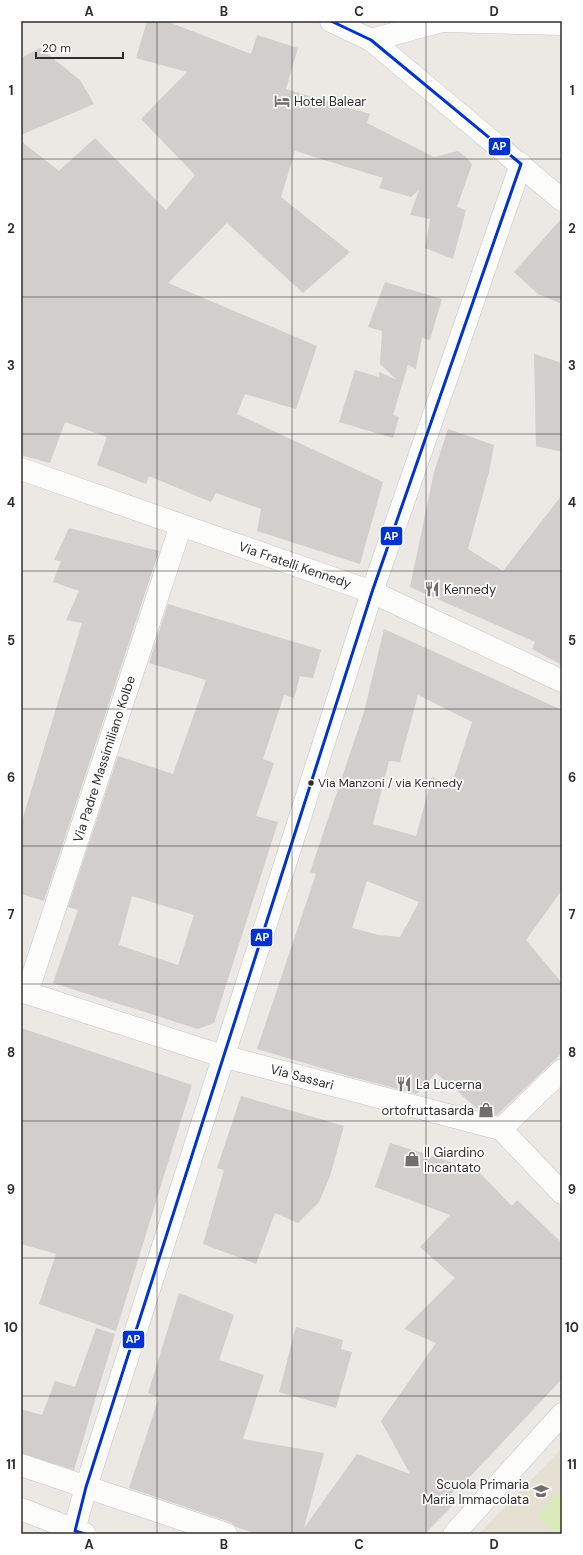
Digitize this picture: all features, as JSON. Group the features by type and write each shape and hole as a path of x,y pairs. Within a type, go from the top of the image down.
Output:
{"street":[{"path":"331,21 371,40 521,164 562,200"},
{"path":"371,40 442,21 562,24"},
{"path":"21,1509 50,1519 78,1533 86,1487 222,1056 372,592 521,164"},
{"name":"Via Fratelli Kennedy","path":"21,469 372,592 562,681"},
{"name":"Via Padre Massimiliano Kolbe","path":"24,992 181,525"},
{"name":"Via Sassari","path":"24,992 222,1056 501,1130"},
{"path":"562,1070 501,1130 562,1193"},
{"path":"454,1534 562,1414"},
{"path":"21,1465 226,1534"}],"shaded area":[{"name":"Scuola Primaria Maria Immacolata","path":"562,1448 562,1534 479,1534"}],"green space":[{"path":"562,1489 562,1534 556,1534 537,1516"}],"building":[{"path":"147,21 166,21 251,54 257,35 298,48 286,89 370,114 367,123 434,157 458,151 472,164 457,207 466,210 453,259 425,248 430,219 410,215 419,190 411,197 379,188 383,178 295,151 281,197 350,252 303,293 227,223 168,283 317,346 296,409 245,394 237,414 383,482 360,564 257,531 261,509 216,493 211,502 149,476 146,484 97,465 107,437 65,422 50,463 21,455 21,141 59,171 95,138 166,210 195,175 141,119 187,72 136,58"},
{"path":"40,48 80,80 94,104 21,135 21,58"},
{"path":"562,218 562,304 538,294 514,272"},
{"path":"385,282 442,299 430,340 422,338 416,369 408,365 393,415 399,417 393,438 339,422 355,370 379,377 379,372 397,380 380,364 382,331 368,327"},
{"path":"534,354 562,363 562,452 536,446"},
{"path":"448,429 494,445 489,472 468,549 503,571 562,495 562,665 532,649 535,642 410,587 434,472"},
{"path":"69,528 159,551 44,901 21,894 21,824 82,623 66,620 79,591 53,582 61,561 54,560"},
{"path":"168,604 321,650 313,678 300,676 294,698 284,695 263,759 274,763 256,816 278,822 214,1023 198,1029 53,983 78,910 68,907 118,756 173,774 206,680 149,663","holes":["132,896 194,915 178,965 119,945"]},
{"path":"384,629 562,710 562,890 526,940 562,983 562,1053 497,1115 479,1110 436,1073 417,1094 352,1077 257,1049 316,874 310,872 364,712","holes":["418,695 472,722 452,783 432,777 416,836 373,824 389,761 400,762","367,881 419,902 400,937 379,935 352,928"]},
{"path":"21,1028 192,1085 116,1331 39,1304 56,1254 21,1244"},
{"path":"241,1096 344,1126 330,1176 319,1202 298,1223 275,1213 256,1264 203,1244 224,1170 217,1168"},
{"path":"390,1143 477,1170 512,1206 517,1200 562,1243 562,1379 464,1483 451,1494 456,1502 425,1534 257,1534 236,1527 230,1522 129,1488 159,1397 148,1393 179,1293 234,1315 219,1360 264,1375 243,1439 324,1453 304,1528 357,1454 410,1474 381,1421 436,1343 404,1329 455,1278 420,1247 450,1215 375,1187"},
{"path":"296,1327 343,1340 341,1349 352,1352 336,1408 279,1392"},
{"path":"96,1328 115,1334 74,1470 21,1453 21,1409 42,1415 55,1381 75,1387"}],"transit line":[{"name":"AP","path":"85,1534 75,1531 86,1487 372,592 521,164 371,40 331,21"}],"place":[{"name":"Hotel Balear","path":"282,101"},
{"name":"Kennedy","path":"432,589"},
{"name":"Via Manzoni / via Kennedy","path":"311,783"},
{"name":"La Lucerna","path":"404,1084"},
{"name":"ortofruttasarda","path":"486,1110"},
{"name":"Il Giardino Incantato","path":"412,1159"},
{"name":"Scuola Primaria Maria Immacolata","path":"541,1491"}]}
